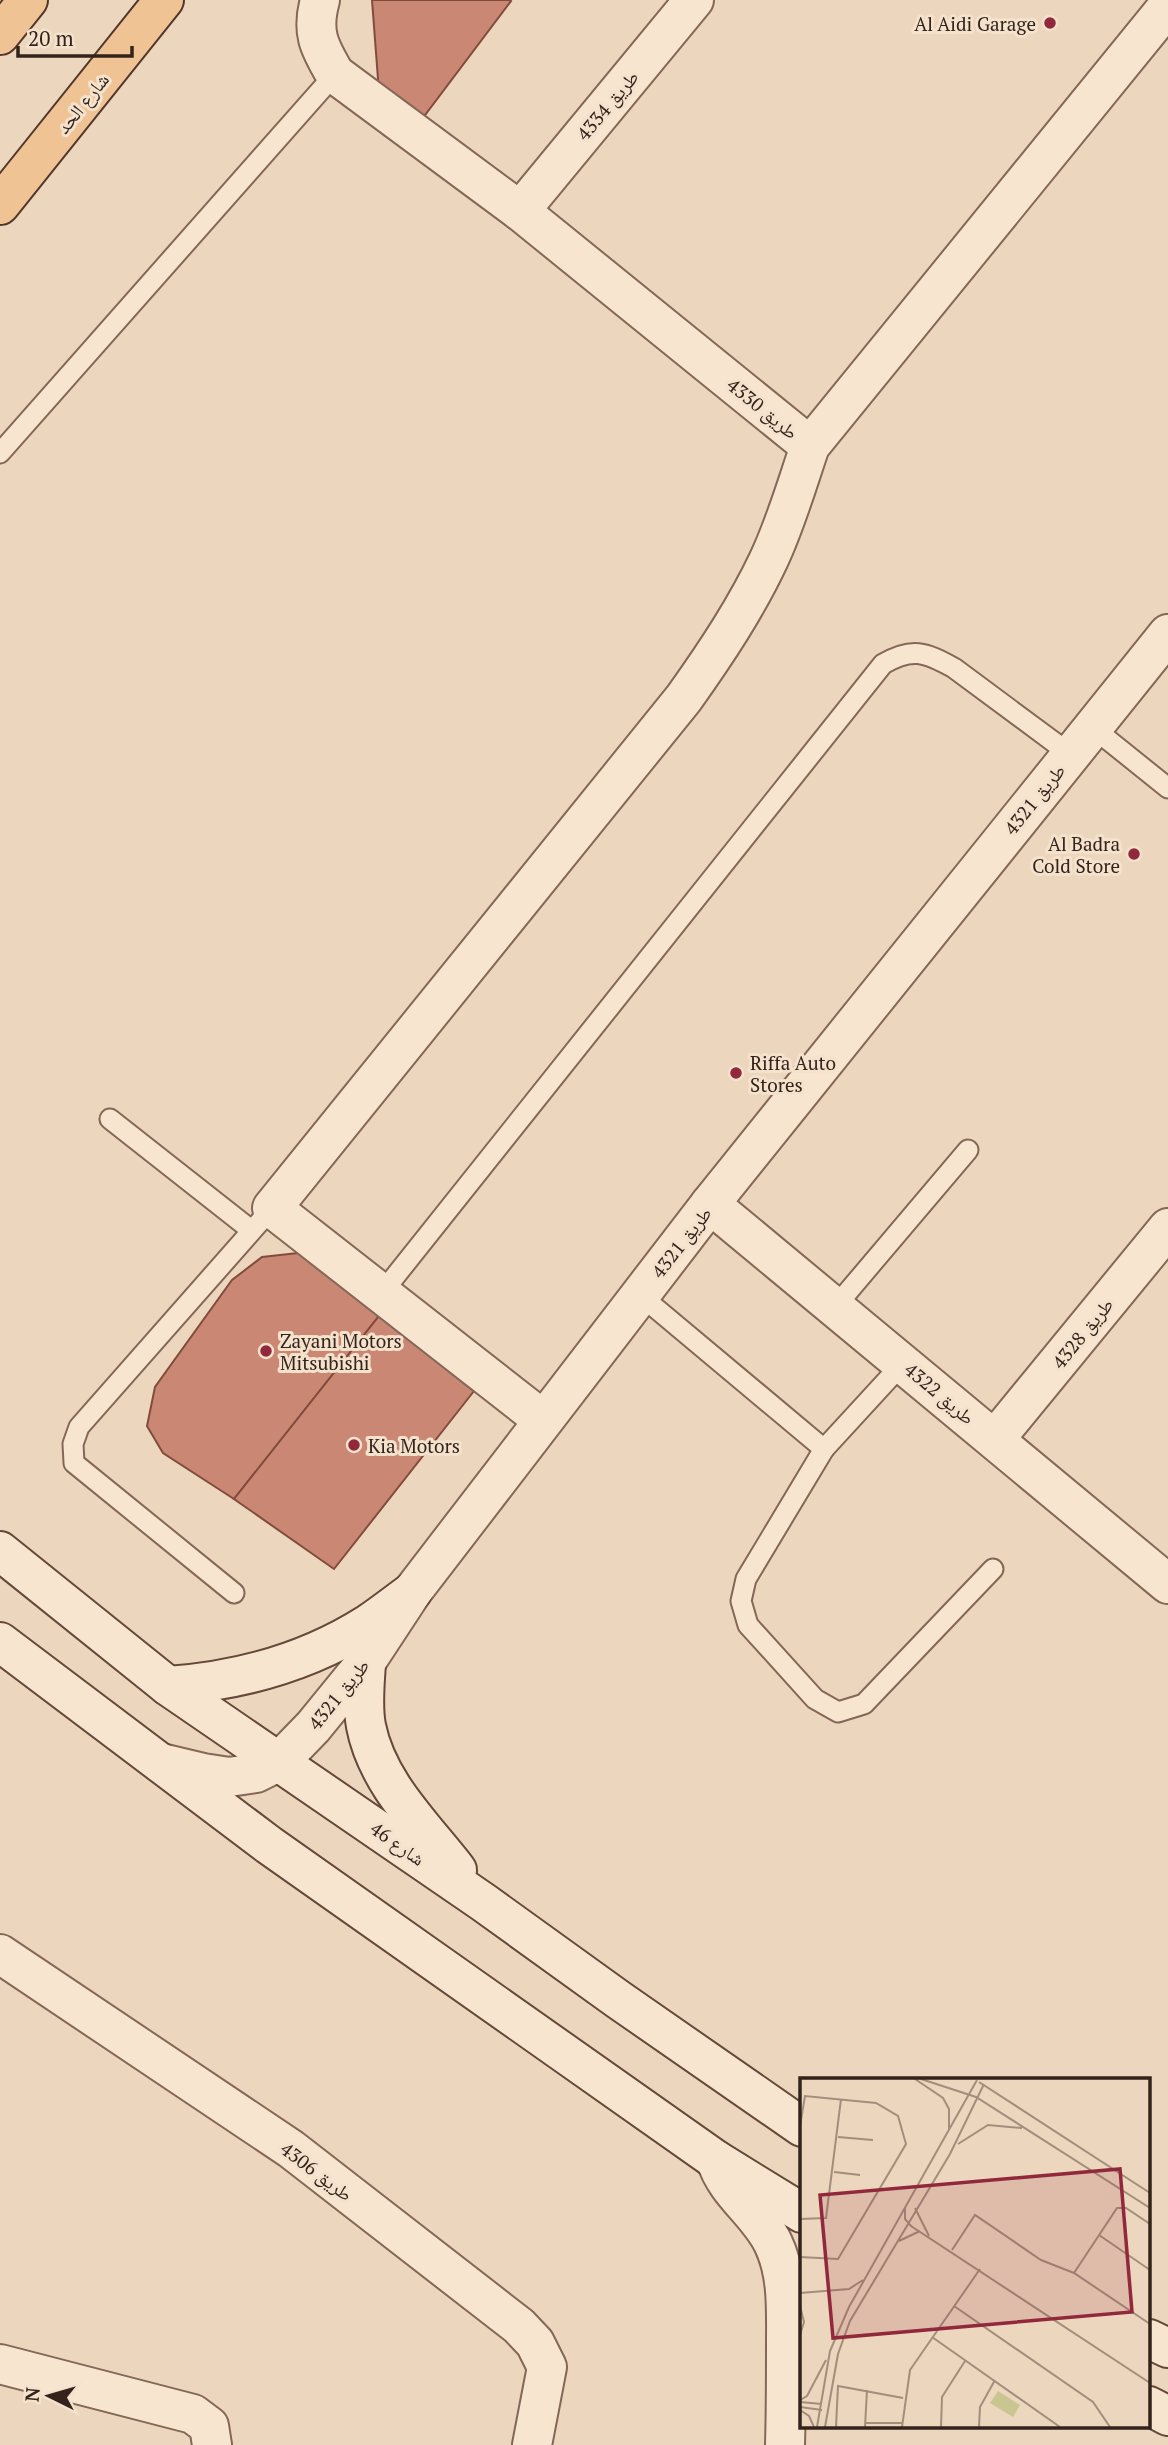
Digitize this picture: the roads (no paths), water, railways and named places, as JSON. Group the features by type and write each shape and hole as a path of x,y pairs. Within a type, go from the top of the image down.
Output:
{"main road":[{"path":"0,35 28,0"},
{"name":"شارع الحد","path":"0,205 164,0"}],"street":[{"path":"320,0 315,19 319,47 335,74"},
{"name":"طريق 4334","path":"520,211 694,0"},
{"name":"طريق 4330","path":"335,74 520,211 810,446 1168,6"},
{"path":"543,1420 381,1294 261,1219 684,698 723,643 769,558 810,446"},
{"name":"طريق 4321","path":"161,1763 229,1777 256,1773 280,1761 313,1727 366,1662 412,1592 710,1204 1168,634"},
{"name":"طريق 4322","path":"710,1204 1168,1584"},
{"name":"طريق 4328","path":"995,1439 1168,1228"},
{"name":"شارع 46","path":"0,1551 168,1686 483,1902 618,2000 800,2126"},
{"path":"168,1686 237,1678 321,1649 368,1624 412,1592"},
{"path":"0,1642 269,1845 716,2160 800,2212"},
{"path":"366,1662 366,1727 381,1771 483,1902"},
{"name":"طريق 4306","path":"0,1954 291,2149 519,2326 535,2343 547,2367 532,2445"},
{"path":"716,2160 720,2174 762,2223 782,2264 794,2373 786,2445"},
{"path":"1150,2339 1168,2348"},
{"path":"0,2364 193,2414 209,2426 212,2445"},
{"path":"1150,2407 1168,2416"}],"lane":[{"path":"0,453 335,74"},
{"path":"381,1294 883,664 901,653 921,653 938,659 1168,788"},
{"path":"110,1119 261,1219 79,1427 73,1444 74,1463 234,1593"},
{"path":"835,1307 968,1150"},
{"path":"640,1295 824,1449"},
{"path":"903,1363 824,1449 746,1579 741,1601 748,1625 815,1699 838,1712 864,1704 992,1569"}],"place":[{"name":"Al Aidi Garage","path":"1050,23"},
{"name":"Al Badra Cold Store","path":"1134,854"},
{"name":"Riffa Auto Stores","path":"736,1073"},
{"name":"Zayani Motors Mitsubishi","path":"266,1351"},
{"name":"Kia Motors","path":"354,1445"}]}
